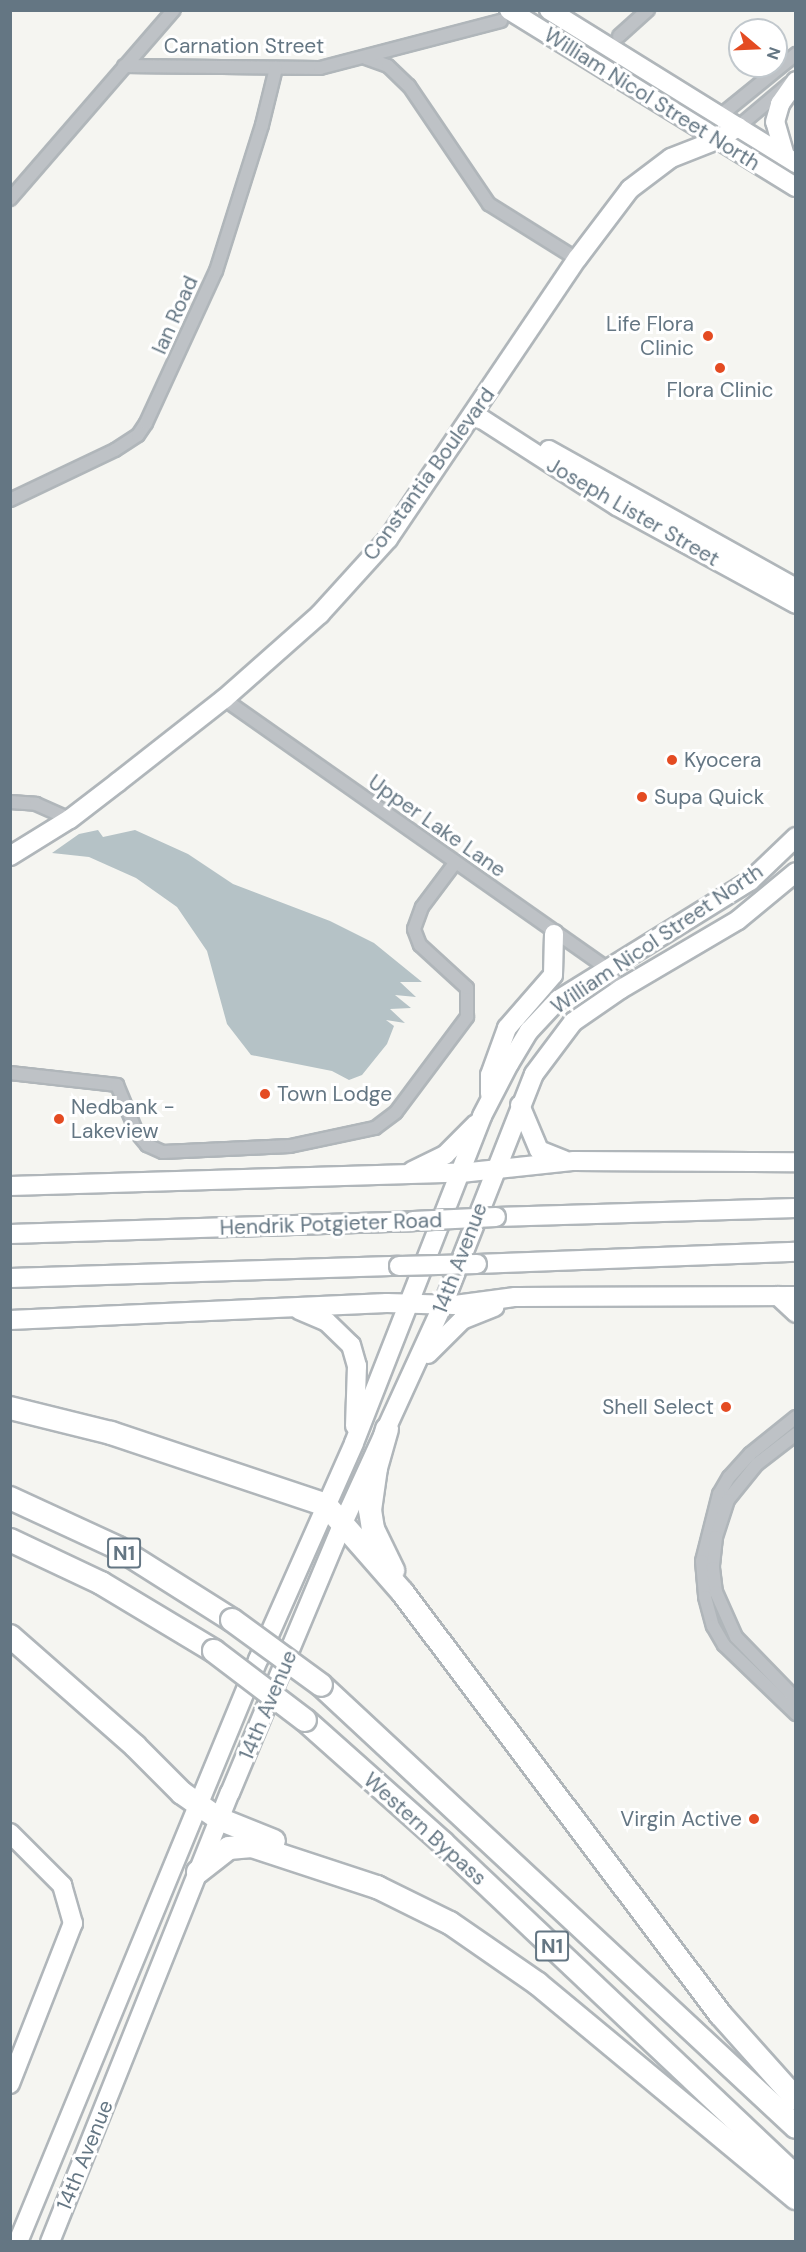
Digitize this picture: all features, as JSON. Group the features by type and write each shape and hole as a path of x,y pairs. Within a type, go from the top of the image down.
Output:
{"highway":[{"path":"10,1407 111,1433 326,1505 403,1593 720,2014 795,2099"},
{"path":"387,1430 376,1468 370,1510 374,1529 403,1593"},
{"name":"Western Bypass","path":"10,1498 118,1548 232,1620 321,1685 795,2127"},
{"name":"Western Bypass","path":"10,1540 101,1583 214,1651 304,1720 452,1851 795,2177"},
{"path":"10,1636 198,1805 219,1819 298,1850 331,1870"},
{"path":"198,1872 224,1851 240,1846 331,1870 412,1902 504,1958 795,2198"}],"main road":[{"name":"William Nicol Street North","path":"549,10 790,160"},
{"name":"William Nicol Street North","path":"505,16 706,139 795,188"},
{"path":"790,160 777,140 775,122 780,104 795,80"},
{"name":"Constantia Boulevard","path":"706,139 721,115"},
{"name":"Constantia Boulevard","path":"10,856 70,819 224,699 320,614 388,539 577,259 630,189 671,158 706,139 738,127"},
{"name":"Joseph Lister Street","path":"477,409 795,588"},
{"name":"Joseph Lister Street","path":"477,409 617,506 795,604"},
{"name":"William Nicol Street North","path":"461,1173 491,1098 529,1031 543,1015 558,1000 607,968 750,881 795,837"},
{"name":"William Nicol Street North","path":"495,1171 520,1105 553,1045 573,1022 621,989 738,920 795,872"},
{"path":"491,1098 490,1075 507,1028 553,975 554,934"},
{"path":"520,1105 539,1149 548,1156 574,1161"},
{"path":"405,1174 445,1155 482,1116"},
{"path":"10,1186 461,1173 574,1161 795,1162"},
{"name":"14th Avenue","path":"53,2237 219,1819 344,1523 443,1305 495,1171"},
{"name":"14th Avenue","path":"18,2241 198,1805 354,1443 405,1305 461,1173"},
{"name":"Hendrik Potgieter Road","path":"10,1234 786,1208"},
{"name":"Hendrik Potgieter Road","path":"10,1278 787,1252"},
{"path":"10,1320 290,1307 443,1305 515,1297 787,1296 795,1313"},
{"path":"409,1381 439,1340 462,1320 515,1297"},
{"path":"290,1307 327,1322 351,1345 357,1366 354,1443"},
{"path":"10,1833 62,1885 73,1923 10,2084"}],"street":[{"path":"10,199 174,10"},
{"path":"619,36 648,10"},
{"name":"Carnation Street","path":"124,66 320,68 366,57 505,16"},
{"path":"721,115 795,54"},
{"path":"366,57 388,66 409,86 489,204 577,259"},
{"name":"Ian Road","path":"10,500 115,450 138,435 147,423 216,271 262,125 276,68"},
{"path":"738,127 795,80"},
{"name":"Upper Lake Lane","path":"224,699 554,934 607,968 621,989"},
{"path":"10,802 36,804 70,819"},
{"path":"10,1073 117,1085 137,1133 147,1145 163,1152 290,1146 375,1128 396,1112 466,1017 467,988 420,945 414,928 422,907 455,863"},
{"path":"795,1417 750,1454 729,1477 718,1494 702,1561 705,1597 713,1626 724,1645 795,1714"},
{"path":"795,1434 757,1464 728,1500 716,1537 713,1568 716,1592 736,1637 795,1699"}],"shaded area":[{"path":"98,830 103,837 135,830 188,854 233,884 330,921 374,943 422,982 400,982 416,997 395,995 411,1008 390,1009 405,1023 386,1020 394,1026 387,1044 362,1075 349,1080 332,1071 251,1055 227,1024 207,951 177,907 136,878 89,857 52,853 79,834"}],"place":[{"name":"Life Flora Clinic","path":"708,336"},
{"name":"Flora Clinic","path":"720,368"},
{"name":"Kyocera","path":"672,760"},
{"name":"Supa Quick","path":"642,797"},
{"name":"Town Lodge","path":"265,1094"},
{"name":"Nedbank - Lakeview","path":"59,1119"},
{"name":"Shell Select","path":"726,1407"},
{"name":"Virgin Active","path":"754,1819"}]}
